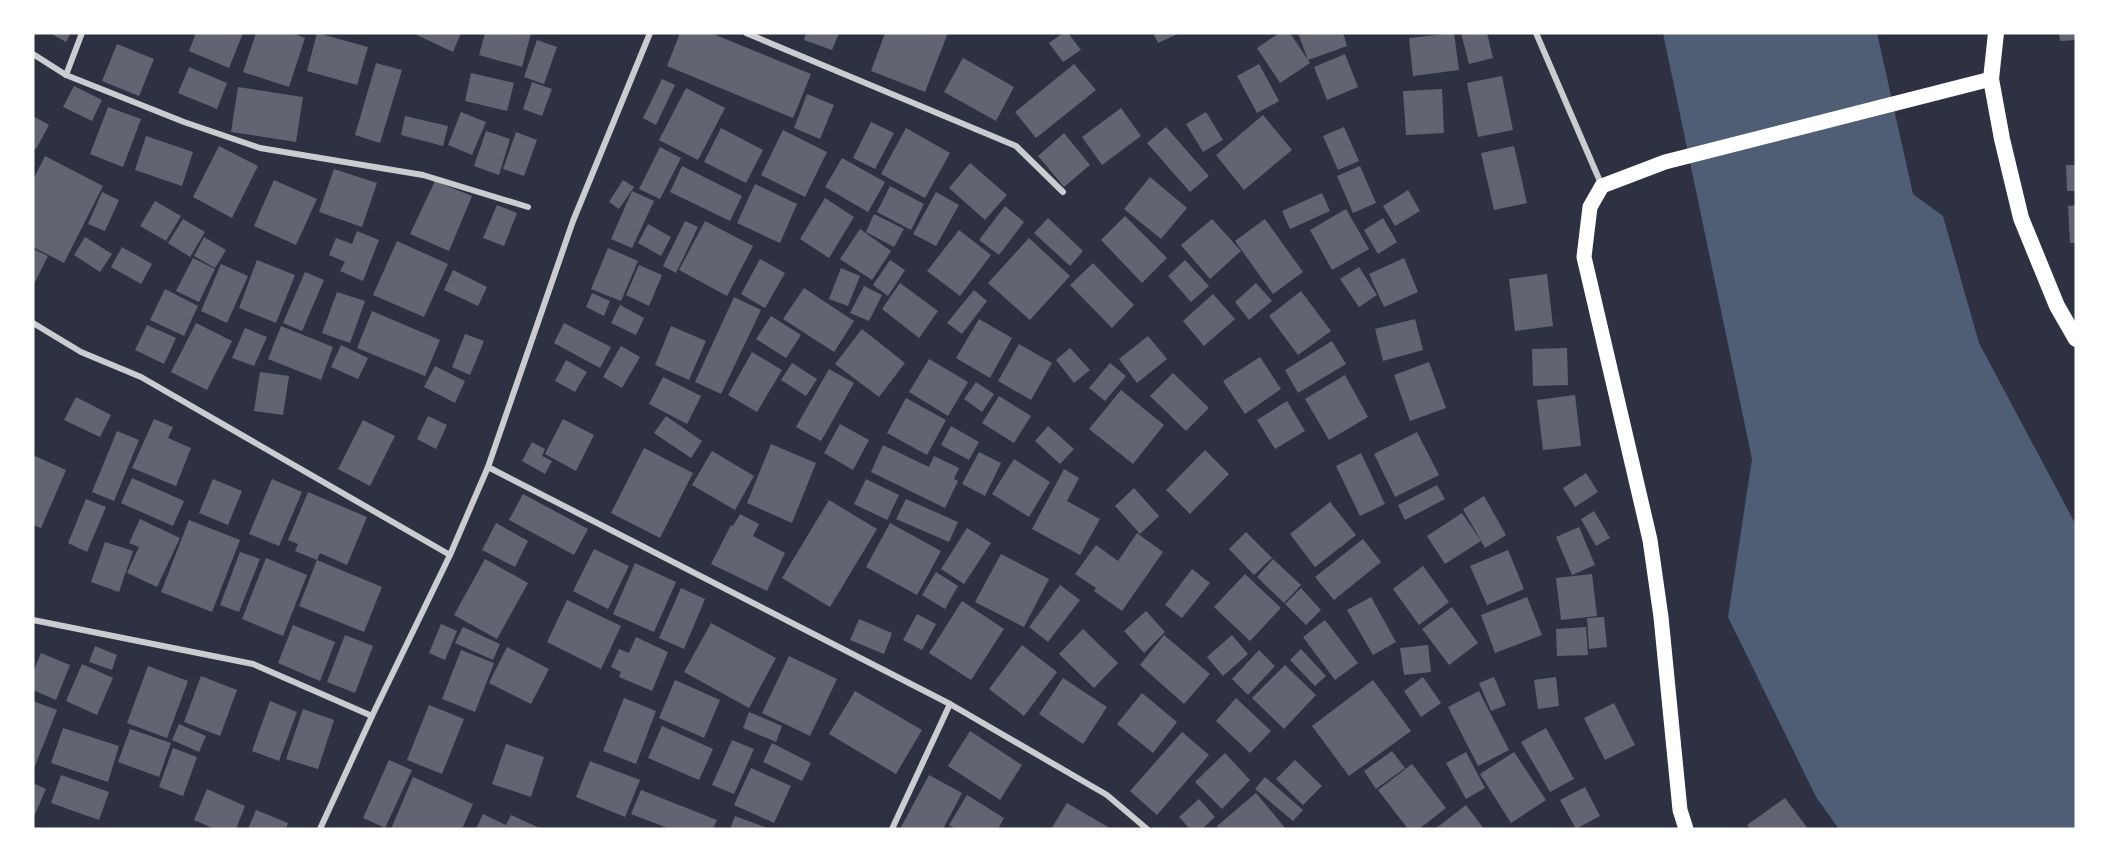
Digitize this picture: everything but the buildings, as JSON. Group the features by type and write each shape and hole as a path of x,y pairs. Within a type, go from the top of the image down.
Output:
{"highway":[{"path":"1996,33 1991,79 2002,140 2021,218 2057,306 2076,339"}],"main road":[{"path":"1686,829 1680,810 1650,540 1584,257 1590,207 1602,186 1665,162 1991,79"}],"street":[{"path":"66,75 82,33"},
{"path":"320,829 450,555 488,467 573,221 650,33"},
{"path":"746,33 1016,146 1063,192"},
{"path":"1536,33 1602,186"},
{"path":"33,54 66,75 184,122 260,148 423,175 528,207"},
{"path":"33,323 81,352 141,377 450,555"},
{"path":"488,467 950,704 1107,795 1147,829"},
{"path":"33,620 253,664 372,716"},
{"path":"892,829 950,704"}],"water":[{"path":"1663,33 1877,33 1913,194 1943,216 1979,343 2076,525 2076,829 1839,829 1816,797 1728,617 1752,459"}]}
